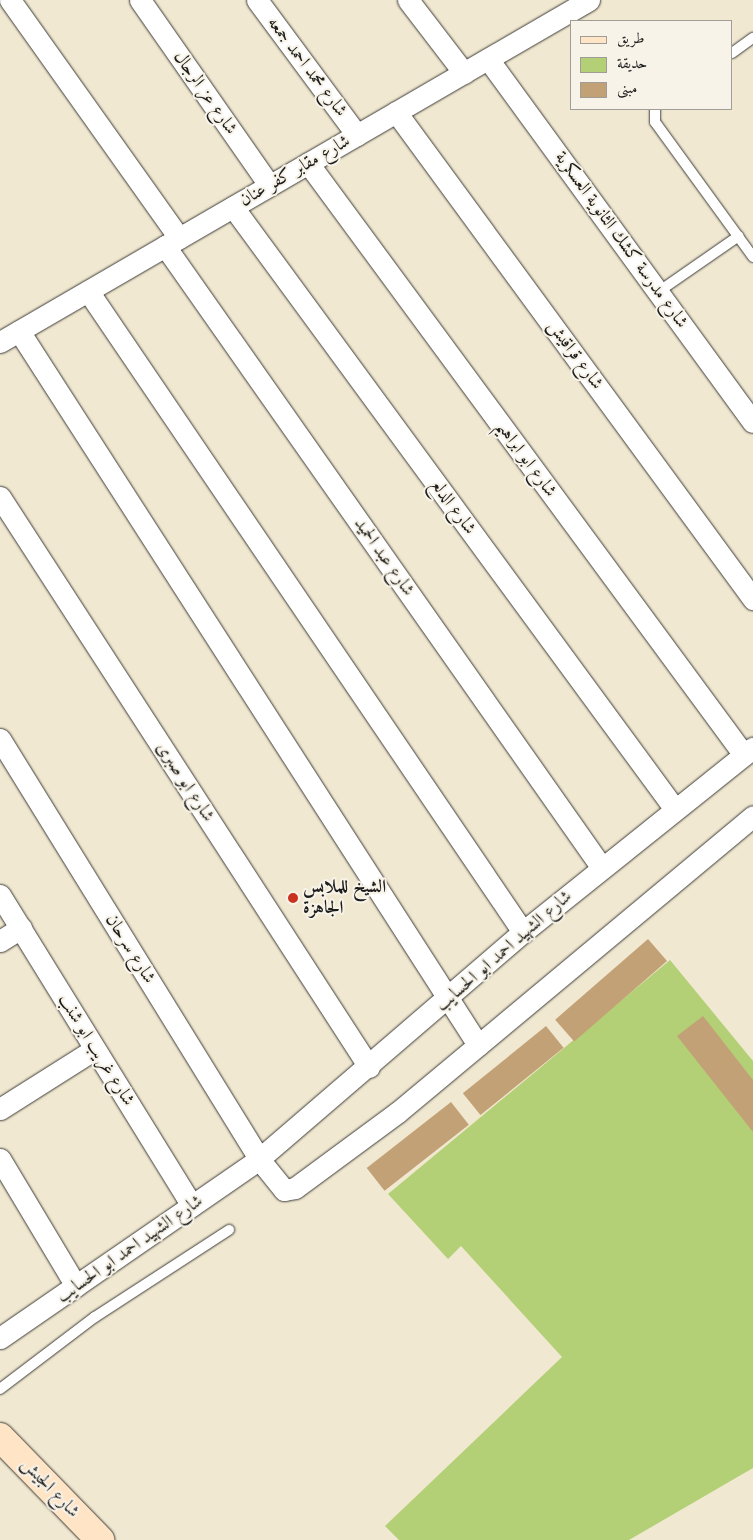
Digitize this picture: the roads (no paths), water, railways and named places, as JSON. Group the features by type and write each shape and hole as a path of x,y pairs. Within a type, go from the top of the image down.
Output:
{"main road":[{"name":"شارع الجيش","path":"0,1437 100,1540"}],"street":[{"name":"شارع عبد الحميد","path":"10,0 172,242 602,868"},
{"name":"شارع عز الرجال","path":"140,0 270,186"},
{"name":"شارع محمد احمد جمعه","path":"257,0 357,135"},
{"path":"408,0 464,72"},
{"name":"شارع مقابر كفر عنان","path":"0,342 590,0"},
{"name":"شارع مدرسة كشك الثانوية العسكرية","path":"488,59 753,422"},
{"name":"شارع قراقيش","path":"396,112 753,599"},
{"name":"شارع ابو ابراهيم","path":"308,163 748,751"},
{"name":"شارع الدلع","path":"233,207 674,808"},
{"path":"88,291 523,932"},
{"path":"19,331 478,1045"},
{"name":"شارع ابو صبرى","path":"0,497 369,1067"},
{"name":"شارع سرحان","path":"0,739 259,1159"},
{"name":"شارع الشهيد احمد ابو الحسايب","path":"0,1338 259,1159 369,1067 523,932 674,808 748,751"},
{"path":"259,1159 284,1190 295,1188 478,1045 753,816"},
{"name":"شارع غريب ابو شنب","path":"0,895 192,1206"},
{"path":"0,941 20,928"},
{"path":"0,1108 95,1049"},
{"path":"0,1159 76,1286"}],"lane":[{"path":"733,52 753,38"},
{"path":"655,110 655,122 753,256"},
{"path":"658,292 739,236"},
{"path":"0,1389 95,1317 228,1230"}],"place":[{"name":"الشيخ للملابس الجاهزة","path":"293,898"}]}
